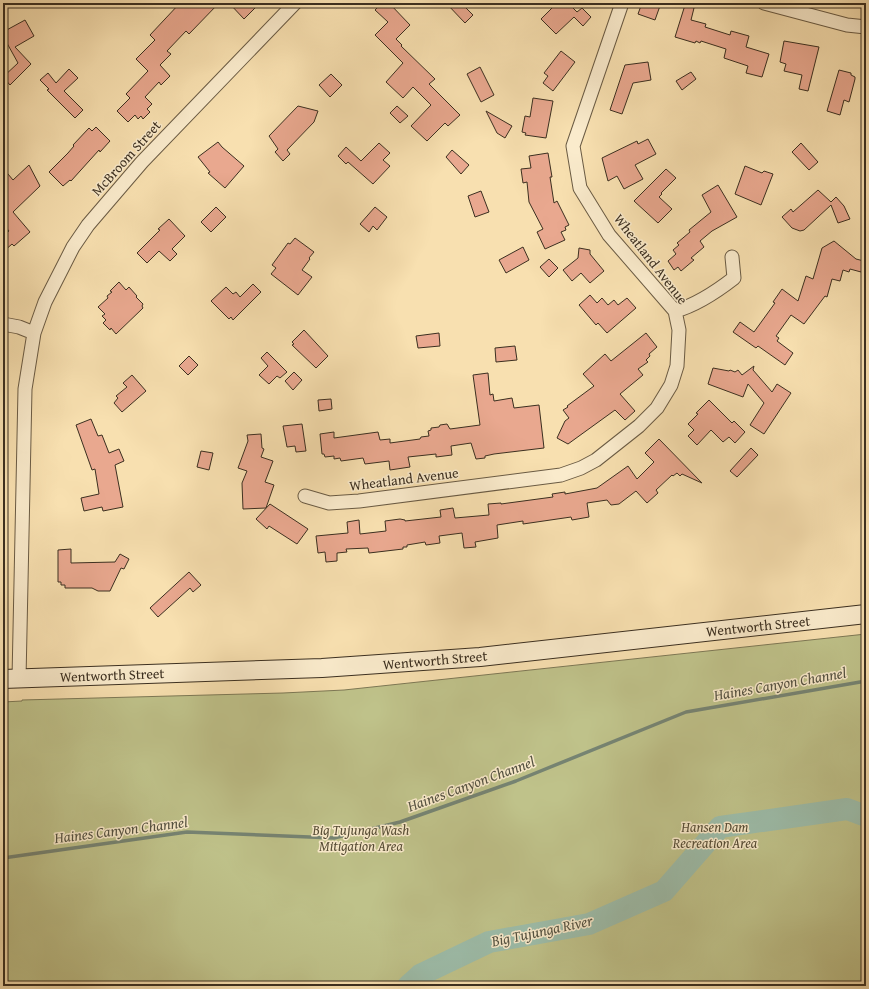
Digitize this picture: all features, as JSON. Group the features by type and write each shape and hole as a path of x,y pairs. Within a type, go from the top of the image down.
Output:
{"main road":[{"name":"Wentworth Street","path":"11,679 322,668 456,658 866,614"}],"street":[{"name":"McBroom Street","path":"34,333 44,302 73,247 88,225 142,162 295,3"},
{"name":"Wheatland Avenue","path":"305,496 329,503 359,501 560,474 588,465 596,460 639,426 657,408 671,385 677,366 679,330 675,311 609,235 580,188 573,146 622,3"},
{"path":"764,3 866,28"},
{"path":"675,311 686,308 715,292 734,278 732,257"},
{"path":"3,324 19,327 34,333 25,389 11,679"}],"green space":[{"path":"866,634 866,986 3,986 3,702 22,700 344,690"}],"building":[{"path":"180,3 219,3 189,34 186,31 167,51 171,54 160,65 170,76 161,85 159,82 145,97 152,104 147,109 150,112 143,119 141,116 138,119 135,115 128,122 117,111 130,98 126,94 148,71 136,59 155,40 150,35"},
{"path":"229,3 250,3 255,8 244,19"},
{"path":"382,3 389,3 410,25 396,39 402,45 401,46 435,79 429,84 460,115 448,126 445,123 427,141 411,126 431,105 413,87 403,98 386,82 403,63 375,35 388,22 375,10"},
{"path":"446,3 461,3 473,15 465,23"},
{"path":"557,3 568,3 577,12 582,8 591,17 583,26 574,17 556,34 541,19"},
{"path":"642,3 661,3 655,20 638,14"},
{"path":"685,5 694,8 691,20 706,24 705,27 730,35 731,31 749,36 746,47 769,54 762,77 746,73 748,66 724,58 726,49 701,41 700,43 696,41 695,43 675,37"},
{"path":"25,20 34,36 15,47 31,64 10,85 3,77 18,63 3,36 3,32"},
{"path":"784,41 819,47 808,91 799,89 802,75 784,71 786,64 780,62"},
{"path":"561,51 575,62 553,91 543,83 548,76 544,73"},
{"path":"648,62 651,80 633,83 622,114 610,110 625,65"},
{"path":"480,67 494,95 481,102 467,74"},
{"path":"69,69 78,78 64,91 83,110 75,118 47,90 49,89 40,80 48,73 56,83"},
{"path":"839,70 851,73 851,75 855,77 849,102 844,100 840,115 827,111"},
{"path":"691,72 696,79 682,90 676,81"},
{"path":"331,74 342,85 330,97 319,85"},
{"path":"533,98 553,101 546,138 525,135 526,133 522,132 525,116 530,117"},
{"path":"298,106 318,111 314,122 287,150 290,154 283,161 275,152 278,149 269,136"},
{"path":"397,106 408,116 400,123 390,113"},
{"path":"486,111 512,126 505,138 497,133"},
{"path":"96,127 110,141 100,152 99,150 71,181 70,180 63,186 49,172 68,153 74,146 73,145 89,128 92,131"},
{"path":"648,139 656,154 635,165 643,179 624,189 617,176 608,181 602,158 637,141 638,144"},
{"path":"218,142 244,166 225,188 208,173 210,172 198,157"},
{"path":"379,143 390,153 383,160 390,166 373,184 348,162 346,164 338,156 346,147 361,161"},
{"path":"801,143 818,162 809,170 792,152"},
{"path":"452,150 469,165 461,174 446,157"},
{"path":"548,153 554,203 557,201 569,225 565,227 566,230 561,232 565,240 545,249 537,232 543,229 529,202 527,182 523,183 521,169 531,168 529,156"},
{"path":"29,165 40,186 13,212 30,232 14,246 12,244 3,252 3,236 9,231 3,224 3,168 13,180"},
{"path":"745,166 762,173 764,171 773,174 761,205 735,194"},
{"path":"666,169 676,178 659,197 672,209 658,223 634,201"},
{"path":"718,185 737,217 712,231 700,241 704,247 691,258 694,260 681,271 678,267 674,270 668,261 676,254 673,250 679,245 677,243 690,232 689,230 711,212 702,195"},
{"path":"818,190 831,202 836,197 844,206 850,219 838,223 831,205 804,230 800,231 792,228 782,217 791,209 793,212"},
{"path":"481,191 489,212 475,217 468,196"},
{"path":"216,207 226,217 211,232 201,222"},
{"path":"375,207 387,217 377,230 373,226 369,232 360,224"},
{"path":"169,219 185,236 172,249 177,254 170,261 159,251 147,263 137,253"},
{"path":"295,238 314,252 302,270 312,277 298,295 271,274 276,268 272,265 288,243 290,244"},
{"path":"834,241 856,259 864,261 861,272 850,269 849,272 843,270 840,281 832,279 827,297 825,296 804,324 791,315 776,336 779,338 777,341 793,353 785,365 758,346 756,348 733,332 740,322 754,332 775,303 773,302 782,289 798,301 806,276 813,279 822,248"},
{"path":"523,247 529,260 506,273 499,260"},
{"path":"579,248 590,250 590,254 604,271 590,283 581,273 572,281 563,270 578,258"},
{"path":"549,259 558,268 549,277 540,267"},
{"path":"119,282 126,290 129,287 143,304 143,308 116,334 111,328 110,330 103,323 106,320 102,316 105,314 98,307 108,298 107,296 112,292 110,291"},
{"path":"253,284 261,292 233,320 231,317 229,319 211,301 226,287 233,294 236,292 240,297"},
{"path":"590,295 597,303 602,298 608,305 614,300 618,305 627,298 636,308 607,333 598,323 596,325 579,305"},
{"path":"304,330 328,356 316,368 292,345 294,344 292,342"},
{"path":"439,333 440,346 418,348 416,336"},
{"path":"646,333 657,347 649,354 650,356 646,360 648,362 638,369 643,375 620,394 635,411 625,420 615,410 568,444 557,438 565,421 569,418 563,410 594,386 583,374 605,354 611,361"},
{"path":"515,346 517,360 496,362 495,348"},
{"path":"267,352 287,372 280,378 277,376 269,384 259,375 268,366 261,358"},
{"path":"189,356 198,365 188,375 179,366"},
{"path":"754,366 753,370 772,392 777,384 791,393 764,434 750,425 764,403 748,384 743,397 708,384 713,368 735,372 738,370 742,375"},
{"path":"294,372 302,380 293,390 285,381"},
{"path":"488,373 490,395 493,394 494,401 512,398 514,408 539,405 544,448 494,454 485,456 485,458 476,459 471,443 451,446 452,455 436,457 436,454 408,457 410,467 390,470 389,461 365,464 363,458 341,461 340,458 334,459 334,456 325,457 324,454 322,454 320,434 334,432 334,438 378,432 380,440 390,439 390,443 420,439 421,437 429,436 428,431 431,430 431,428 439,427 440,425 447,424 450,429 480,425 473,375"},
{"path":"132,375 146,391 122,412 114,403 118,398 116,396 127,387 123,383"},
{"path":"331,399 332,409 319,411 318,400"},
{"path":"709,400 732,423 734,421 745,432 735,443 729,437 723,442 711,430 697,445 688,436 694,430 688,424 698,414 696,413"},
{"path":"91,419 98,436 102,435 109,453 119,449 124,461 115,465 123,507 103,511 102,507 84,511 81,498 99,494 95,469 92,470 76,425"},
{"path":"302,424 306,451 296,452 295,446 287,447 283,426"},
{"path":"261,434 262,448 264,449 261,457 273,461 265,482 274,485 266,508 243,509 242,483 247,471 238,468 248,441 247,435"},
{"path":"659,439 702,483 682,474 680,476 677,473 673,476 672,475 656,490 658,493 647,503 636,491 619,504 611,505 607,500 587,503 589,517 572,520 571,517 523,524 523,521 497,525 498,538 475,542 476,547 464,548 462,533 439,536 440,543 426,545 425,542 407,545 407,547 403,547 403,549 369,553 368,548 346,549 347,552 337,553 337,561 326,562 325,552 318,553 316,536 348,533 347,522 359,520 360,534 386,531 385,521 400,519 405,521 441,517 440,510 453,508 455,518 489,515 488,504 501,504 553,497 552,494 565,492 565,494 597,488 628,466 637,479 654,462 645,453"},
{"path":"751,448 758,455 737,477 730,471"},
{"path":"201,451 213,453 209,470 197,467"},
{"path":"270,504 308,529 297,544 269,526 267,529 256,519"},
{"path":"71,549 71,563 115,562 120,554 129,559 124,569 121,568 110,591 98,591 92,588 65,588 65,585 61,585 61,582 58,582 58,550"},
{"path":"189,572 201,585 193,592 190,588 158,617 150,608"}],"waterway":[{"name":"Haines Canyon Channel","path":"3,858 187,832 334,838 400,822 516,781 686,712 866,681"},
{"name":"Big Tujunga River","path":"408,986 420,975 489,942 589,924 664,891 720,827 847,809 866,816"}],"park label":[{"name":"Hansen Dam Recreation Area","path":"715,836"},
{"name":"Big Tujunga Wash Mitigation Area","path":"361,838"}]}
